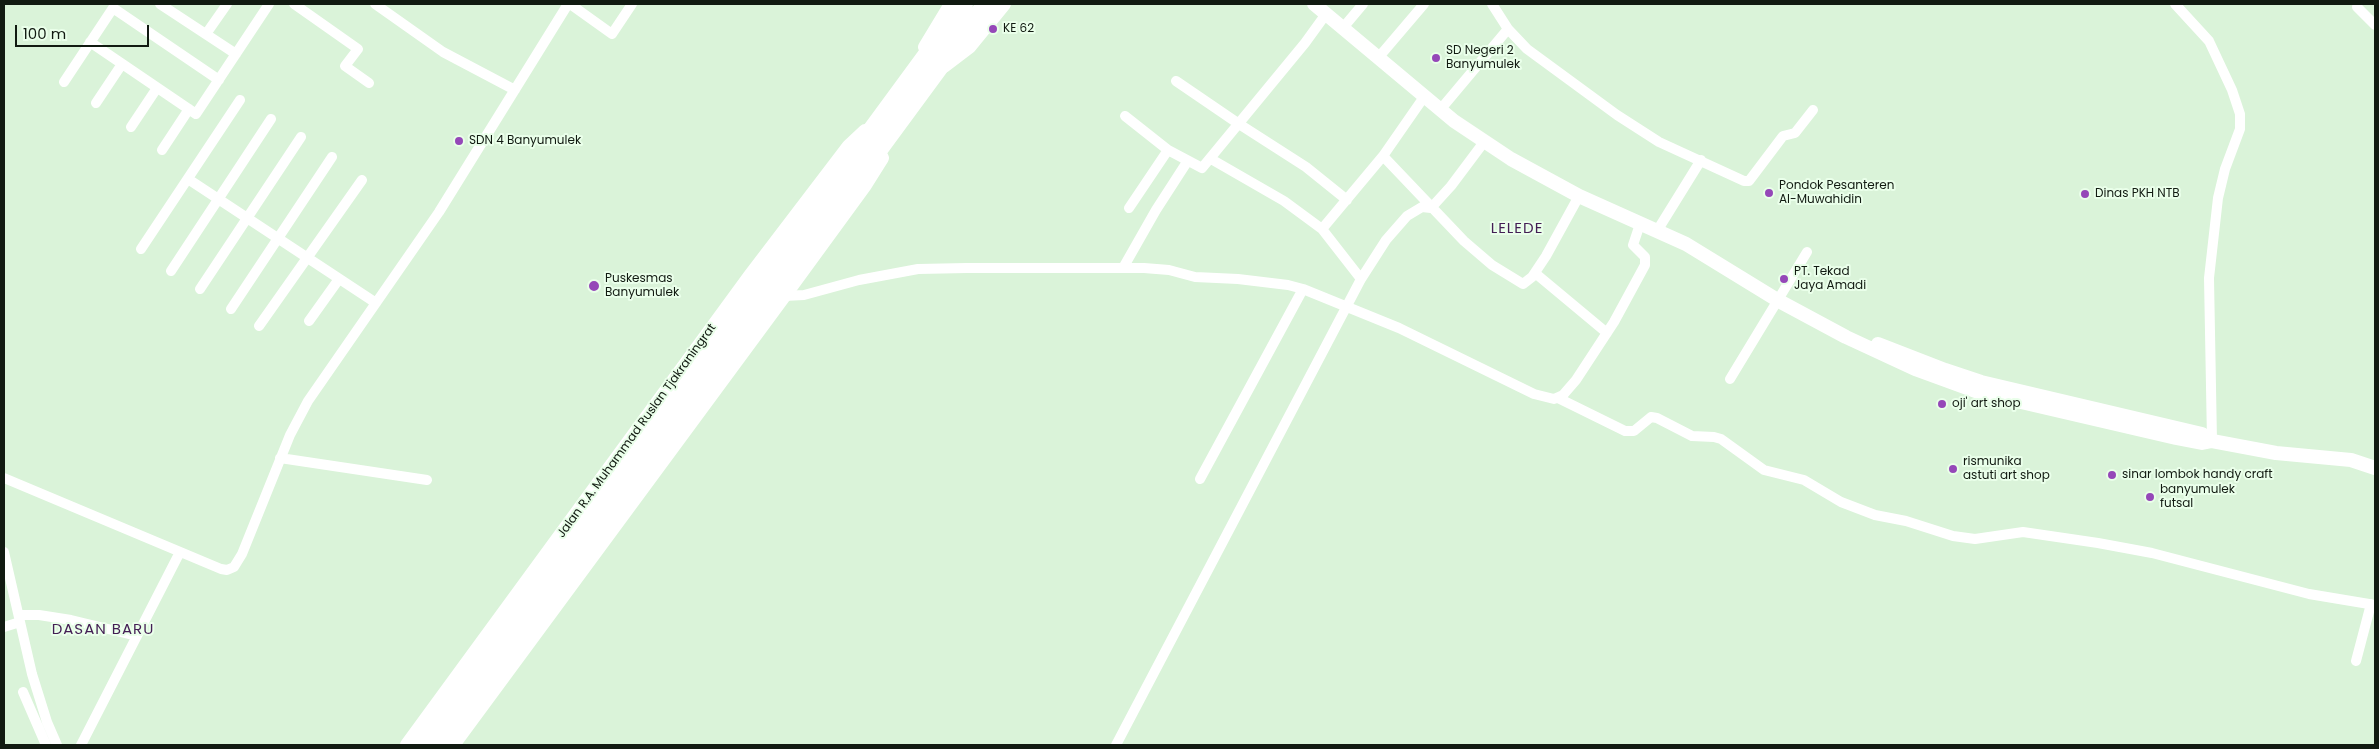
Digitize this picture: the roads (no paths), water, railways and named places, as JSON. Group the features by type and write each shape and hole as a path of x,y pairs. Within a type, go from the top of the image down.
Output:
{"highway":[{"name":"Jalan R.A. Muhammad Ruslan Tjakraningrat","path":"420,745 964,4"},
{"path":"440,745 986,4"}],"street":[{"path":"160,4 175,8 206,34 236,54"},
{"path":"206,34 227,4"},
{"path":"90,42 196,114 269,4"},
{"path":"294,4 358,48 345,66 369,83"},
{"path":"374,4 443,52 515,90"},
{"path":"4,478 221,569 226,570 234,567 242,554 280,458 308,401 439,212 569,4 612,34 632,4"},
{"name":"Jalan R.A. Muhammad Ruslan Tjakraningrat","path":"917,66 932,34 950,4"},
{"path":"936,71 969,47 1004,4"},
{"path":"1314,4 1440,110 1484,142 1579,196 1702,252 1779,301 1846,337 1881,345 1944,376 1981,382 2204,434 2212,441 2248,450 2351,460 2375,468"},
{"path":"1342,29 1363,4"},
{"path":"1378,58 1424,4"},
{"path":"1492,4 1508,29 1527,49 1562,77 1659,142 1744,181 1748,181 1783,136 1795,133 1813,110"},
{"path":"2175,4 2209,42 2232,90 2240,114 2240,129 2225,169 2218,198 2209,278 2212,441"},
{"path":"2357,7 2375,25"},
{"path":"64,82 113,8 219,80"},
{"path":"1125,116 1168,150 1187,162 1202,168 1326,14"},
{"path":"1440,110 1508,29"},
{"path":"96,103 122,64"},
{"path":"1176,80 1238,124 1306,167 1346,200"},
{"path":"131,127 158,88"},
{"path":"1322,229 1384,156 1424,97"},
{"path":"141,249 240,100"},
{"path":"162,150 189,109"},
{"path":"171,271 271,119"},
{"name":"Jalan R.A. Muhammad Ruslan Tjakraningrat","path":"407,745 820,184 852,142 874,125"},
{"path":"453,745 869,179 884,153 891,134"},
{"path":"200,289 301,137"},
{"path":"1430,208 1451,186 1484,142"},
{"path":"1129,208 1168,150"},
{"path":"1384,156 1430,208 1492,265 1512,279 1524,284 1535,273 1562,230 1579,196"},
{"path":"231,309 332,157"},
{"path":"1211,159 1284,201 1322,229 1361,279"},
{"path":"1657,231 1701,160"},
{"path":"1123,268 1156,210 1187,162"},
{"path":"188,179 376,303"},
{"path":"259,326 362,180"},
{"path":"1116,745 1361,279 1386,240 1407,216 1422,207 1430,208"},
{"path":"784,296 804,295 859,280 918,269 1161,269 1195,277 1238,279 1303,289 1407,332 1534,394 1550,399 1558,398 1567,392 1607,333 1646,262 1644,256 1633,245 1640,224"},
{"path":"1730,379 1807,252"},
{"path":"1535,273 1607,333"},
{"path":"309,321 339,279"},
{"path":"1200,479 1303,289"},
{"path":"1558,398 1625,432 1634,431 1651,417 1657,418 1692,436 1714,437 1728,442 1742,456 1764,470 1804,480 1842,502 1875,516 1906,521 1954,536 1975,538 2024,532 2152,552 2309,594 2373,604 2356,661"},
{"path":"280,458 427,480"},
{"path":"4,552 40,704 57,745"},
{"path":"81,745 180,552"},
{"path":"4,627 20,618 39,615 71,620 137,636"},
{"path":"23,692 46,745"}],"place":[{"name":"KE 62","path":"993,29"},
{"name":"SD Negeri 2 Banyumulek","path":"1436,58"},
{"name":"SDN 4 Banyumulek","path":"459,141"},
{"name":"Pondok Pesanteren Al-Muwahidin","path":"1769,193"},
{"name":"Dinas PKH NTB","path":"2085,194"},
{"name":"PT. Tekad Jaya Amadi","path":"1784,279"},
{"name":"Puskesmas Banyumulek","path":"594,286"},
{"name":"oji' art shop","path":"1942,404"},
{"name":"rismunika astuti art shop","path":"1953,469"},
{"name":"sinar lombok handy craft","path":"2112,475"},
{"name":"banyumulek futsal","path":"2150,497"}],"district":[{"name":"LELEDE","path":"1517,229"},
{"name":"DASAN BARU","path":"103,630"}]}
